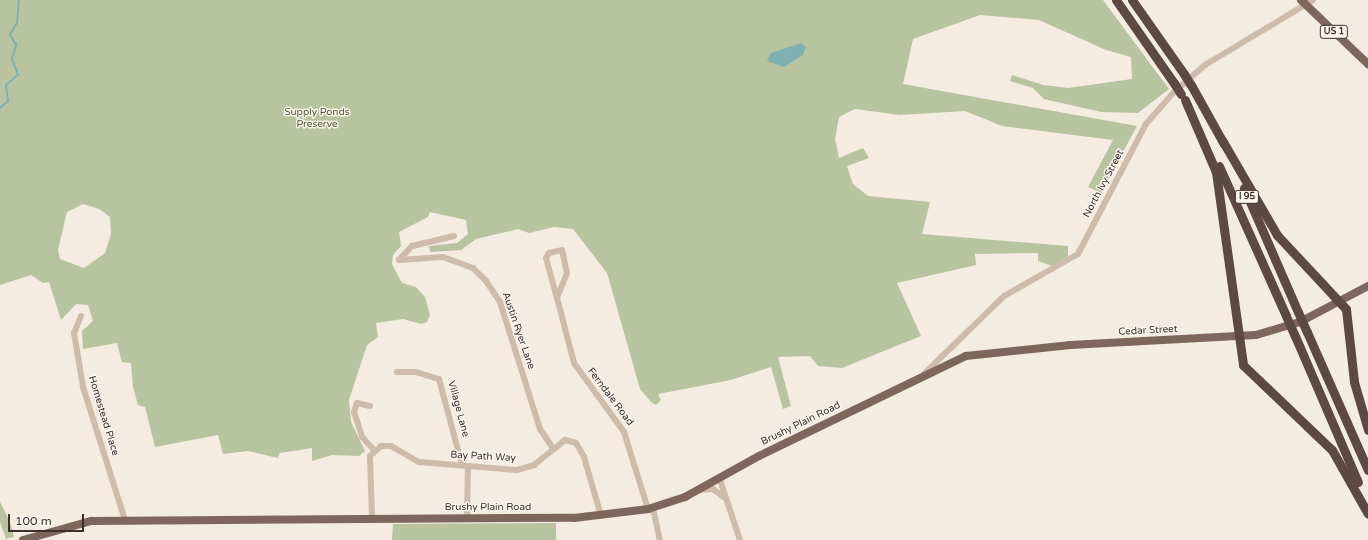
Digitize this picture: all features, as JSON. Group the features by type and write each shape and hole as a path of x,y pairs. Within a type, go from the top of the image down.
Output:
{"highway":[{"name":"I 95","path":"1116,0 1174,83 1208,142 1295,336 1368,505"},
{"name":"I 95","path":"1132,0 1184,74 1222,140 1368,470"},
{"path":"1183,97 1216,172 1237,336 1246,370 1332,450 1368,514"},
{"path":"1222,140 1277,235 1342,302 1348,315 1353,375 1368,430"}],"main road":[{"name":"US 1","path":"1303,3 1368,64"},
{"name":"Cedar Street","path":"923,376 966,356 1070,345 1237,336 1280,330 1342,302 1368,286"},
{"name":"Brushy Plain Road","path":"23,540 79,523 125,520 601,516 650,508 695,490 923,376"}],"street":[{"name":"North Ivy Street","path":"923,376 1004,296 1078,254 1146,124 1174,92 1205,65 1303,3 1313,0"},
{"name":"Austin Ryer Lane","path":"454,236 412,246 399,260 443,257 474,268 486,281 500,302 540,429 552,447"},
{"name":"Ferndale Road","path":"557,298 568,273 562,250 549,253 546,258 574,363 624,432 660,540"},
{"name":"Homestead Place","path":"81,316 74,333 83,387 125,520"},
{"name":"Village Lane","path":"397,372 416,372 439,379 465,466 467,518"},
{"path":"370,406 357,403 354,412 362,437 374,450 369,466 372,517"},
{"path":"552,447 565,440 580,448 601,516"},
{"name":"Bay Path Way","path":"374,450 391,446 419,462 465,466 526,468 534,466 552,447"},
{"path":"719,477 740,540"},
{"path":"695,490 713,489 727,501"}],"green space":[{"name":"Supply Ponds Preserve","path":"0,0 1103,0 1169,89 1138,113 1101,112 1044,99 1033,88 1010,81 1012,75 1043,85 1068,88 1132,79 1131,57 1106,50 1039,20 980,15 913,39 903,84 1137,126 1101,193 1088,187 1113,140 1002,126 965,111 900,115 855,109 839,117 835,139 839,158 863,148 869,158 847,166 853,184 868,196 930,202 922,234 1068,246 1068,256 1052,266 1038,261 1038,253 975,254 976,265 897,283 921,336 842,368 818,366 810,356 778,357 791,406 783,409 771,367 731,380 658,394 661,400 656,405 651,402 640,389 607,273 573,229 554,227 529,233 518,229 476,239 461,250 430,252 429,246 457,243 468,234 466,220 430,212 428,217 399,232 401,246 393,255 392,264 402,283 416,287 425,297 430,315 427,322 421,324 403,319 376,323 378,337 367,345 349,400 351,422 365,451 359,456 332,455 312,461 312,448 280,453 278,458 248,451 223,454 218,435 155,447 145,407 138,405 133,387 131,363 122,362 117,343 83,349 82,331 93,321 88,305 76,304 61,320 49,282 43,283 31,275 0,285","holes":["83,204 99,209 110,217 111,234 105,253 84,268 60,259 58,250 67,212"]},
{"path":"0,502 10,522 14,537 6,539 0,522"},
{"path":"556,523 556,540 392,540 393,524"}],"water":[{"path":"801,43 806,47 803,55 784,67 767,61 771,53"}],"waterway":[{"path":"0,108 8,101 6,85 18,75 12,59 16,45 10,35 17,23 19,0"}]}
